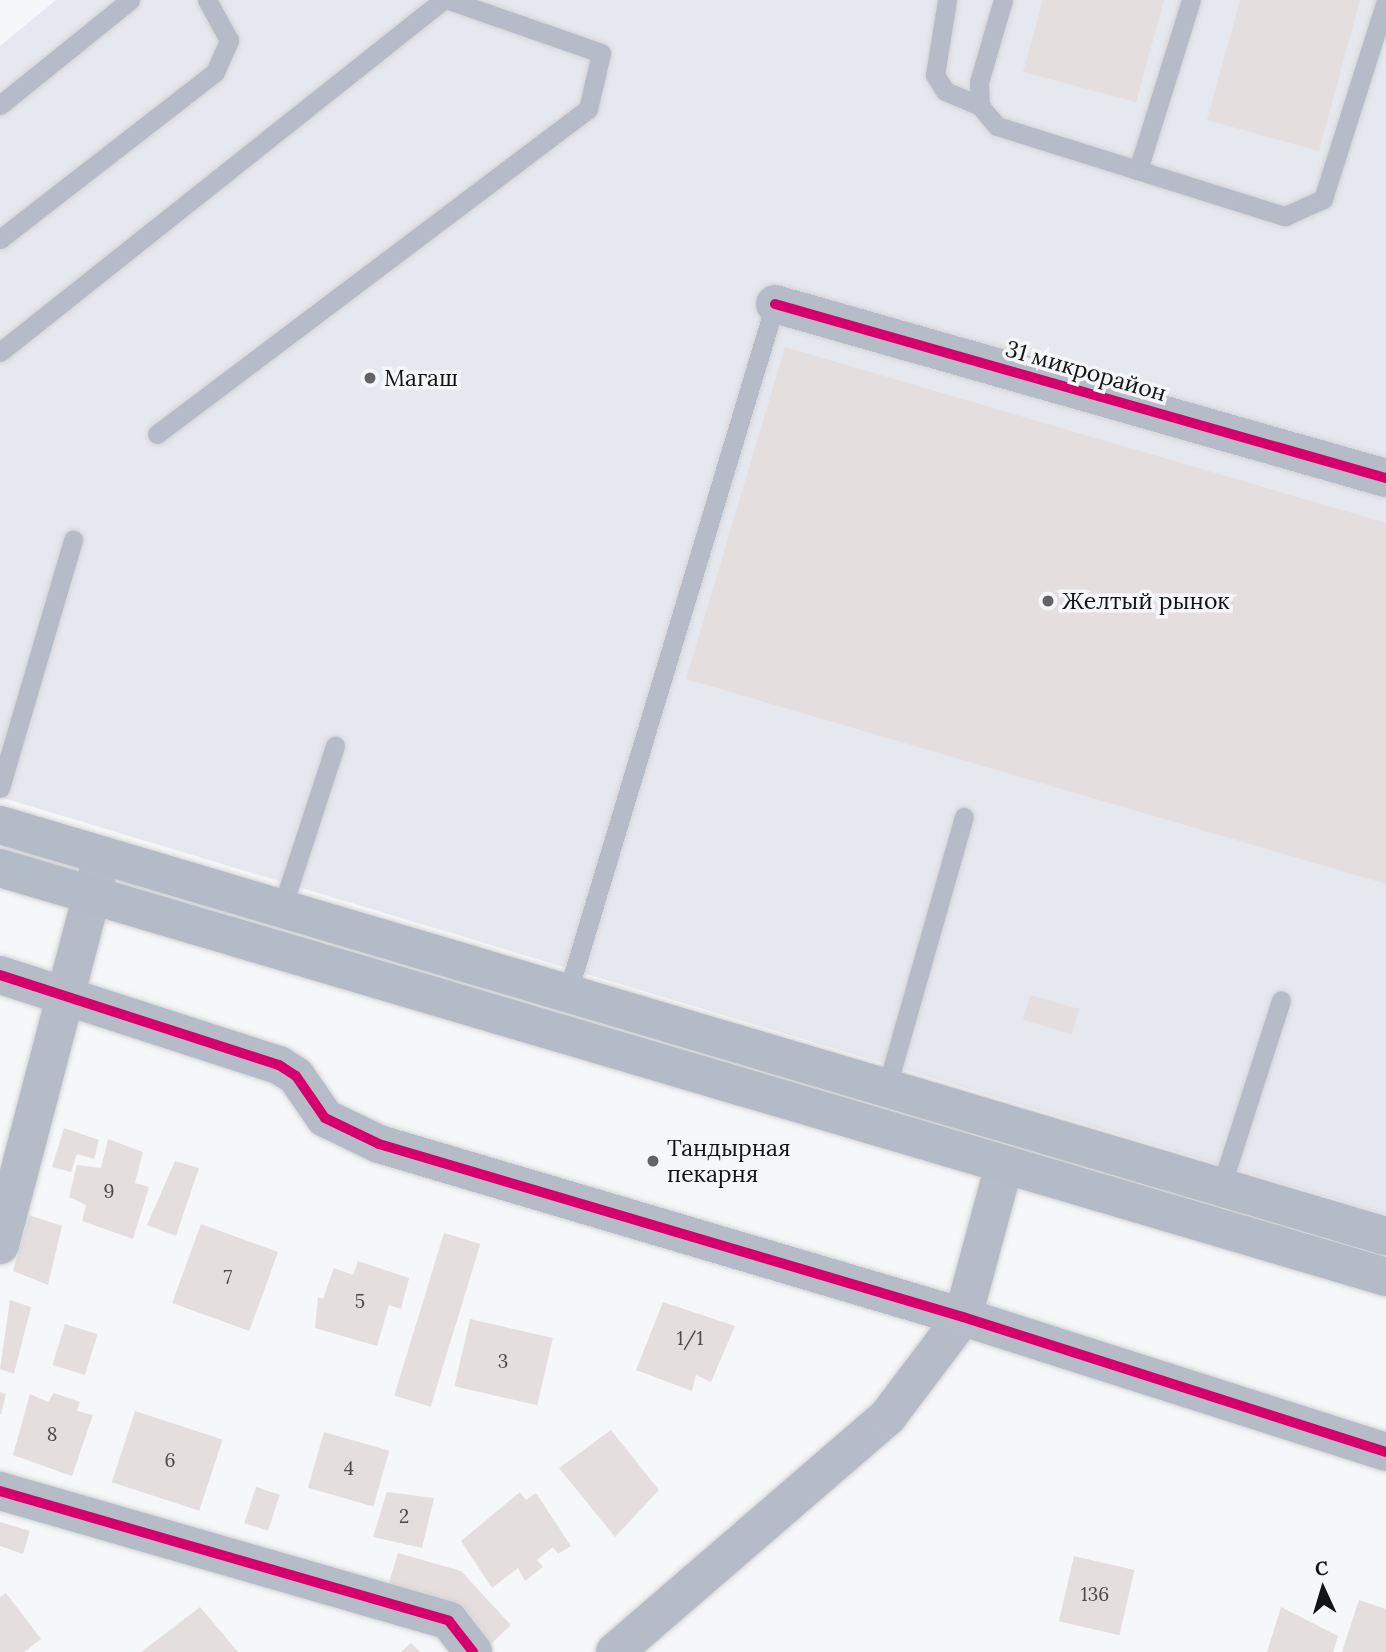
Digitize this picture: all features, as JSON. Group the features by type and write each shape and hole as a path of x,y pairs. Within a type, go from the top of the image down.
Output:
{"main road":[{"path":"0,825 281,911 1386,1236"},
{"path":"0,868 1386,1277"}],"street":[{"name":"31 микрорайон","path":"775,304 1386,478"},
{"path":"0,1245 102,856"},
{"path":"0,975 279,1065 296,1076 325,1118 379,1144 963,1317 1386,1452"},
{"path":"615,1652 888,1416 963,1317 1004,1165"},
{"path":"0,1491 449,1621 473,1652"}],"lane":[{"path":"0,105 130,0"},
{"path":"0,239 215,72 229,40 207,0"},
{"path":"0,352 443,0"},
{"path":"157,434 588,109 601,53 449,0"},
{"path":"947,0 935,75 945,91 980,106 997,126 1286,216 1305,212 1323,199 1386,0"},
{"path":"980,106 979,82 1003,0"},
{"path":"1138,170 1191,0"},
{"path":"566,995 775,304"},
{"path":"0,788 73,540"},
{"path":"281,911 335,747"},
{"path":"886,1090 964,817"},
{"path":"1221,1187 1281,1000"}],"shaded area":[{"path":"56,0 1386,0 1386,1215 0,797 0,46"}],"building":[{"path":"1043,0 1164,0 1136,102 1023,72"},
{"path":"1240,0 1360,0 1319,151 1207,120"},
{"name":"Желтый рынок","path":"785,347 1386,523 1386,884 686,679"},
{"path":"1030,995 1079,1009 1072,1034 1023,1020"},
{"path":"64,1128 99,1140 94,1159 77,1154 71,1172 52,1167"},
{"path":"108,1139 143,1152 135,1183 149,1187 133,1239 82,1221 86,1205 69,1197 77,1165 101,1168"},
{"path":"175,1161 199,1168 176,1236 147,1225"},
{"path":"29,1215 62,1226 48,1285 13,1271"},
{"path":"201,1224 278,1252 249,1331 172,1303"},
{"path":"444,1233 480,1244 431,1407 394,1396"},
{"path":"358,1261 409,1278 401,1309 389,1305 377,1346 315,1328 318,1297 323,1299 334,1268 353,1275"},
{"path":"10,1300 31,1307 14,1374 0,1369"},
{"path":"663,1302 735,1326 711,1382 696,1375 692,1391 636,1370"},
{"path":"470,1319 553,1338 537,1405 454,1386"},
{"path":"65,1324 98,1334 85,1375 52,1365"},
{"path":"0,1392 6,1394 1,1414 0,1414"},
{"path":"54,1393 80,1402 77,1411 93,1415 72,1476 13,1455 30,1394 48,1402"},
{"path":"135,1411 222,1439 199,1511 112,1482"},
{"path":"611,1430 659,1490 615,1537 559,1468"},
{"path":"324,1432 389,1451 373,1506 308,1488"},
{"path":"256,1487 280,1495 268,1531 244,1523"},
{"path":"387,1492 434,1498 422,1548 373,1537"},
{"path":"520,1492 526,1500 536,1493 571,1546 558,1554 553,1547 537,1560 543,1567 525,1581 518,1568 492,1588 461,1541"},
{"path":"0,1522 30,1531 23,1554 0,1546"},
{"path":"398,1553 461,1571 511,1625 491,1644 448,1604 388,1586"},
{"path":"1074,1556 1134,1570 1119,1635 1059,1621"},
{"path":"6,1593 41,1639 24,1652 0,1652 0,1597"},
{"path":"1359,1600 1386,1609 1386,1652 1342,1652"},
{"path":"200,1607 238,1652 141,1652"},
{"path":"1281,1607 1338,1636 1333,1652 1267,1652"},
{"path":"411,1643 420,1652 401,1652"}],"cycle path":[{"path":"775,304 1386,478"},
{"path":"0,975 279,1065 296,1076 325,1118 379,1144 963,1317 1386,1452"},
{"path":"0,1491 449,1621 473,1652"}],"place":[{"name":"Магаш","path":"370,378"},
{"name":"Желтый рынок","path":"1048,601"},
{"name":"Тандырная пекарня","path":"653,1161"}]}
